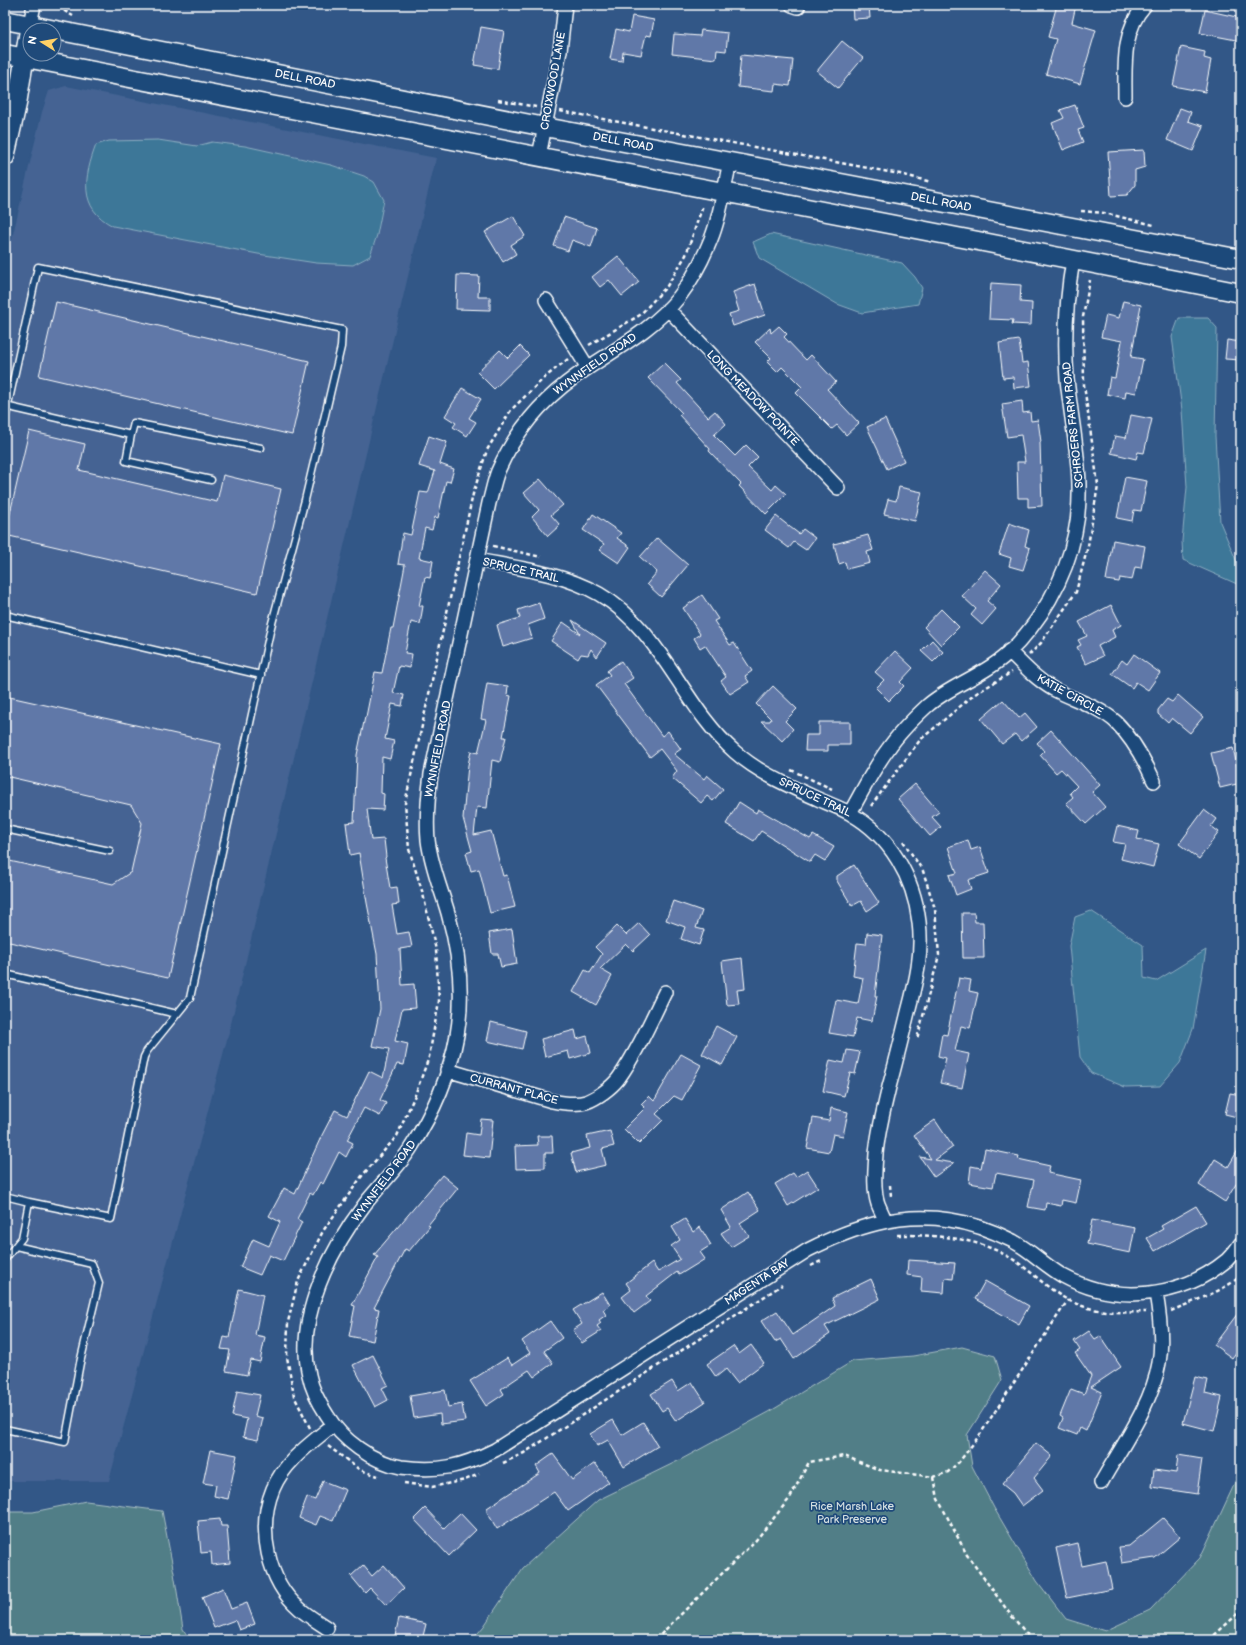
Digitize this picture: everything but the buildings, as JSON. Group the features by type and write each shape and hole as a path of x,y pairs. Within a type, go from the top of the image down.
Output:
{"main road":[{"name":"DELL ROAD","path":"5,20 22,23"},
{"name":"DELL ROAD","path":"62,30 545,127 1241,259"},
{"path":"5,54 22,58"},
{"path":"5,157 17,104 22,62"},
{"path":"44,62 539,156 1241,293"}],"street":[{"path":"30,22 34,5"},
{"name":"CROIXWOOD LANE","path":"539,156 560,51 565,5"},
{"path":"1125,97 1126,55 1132,25 1145,5"},
{"name":"WYNNFIELD ROAD","path":"313,1388 309,1375 306,1348 308,1320 322,1278 341,1239 366,1204 401,1161 431,1114 447,1070 457,1036 460,994 457,954 428,842 426,808 431,774 497,472 512,443 530,417 551,394 588,368 627,344 655,322 678,297 697,269 712,238 730,162"},
{"name":"SCHROERS FARM ROAD","path":"853,807 888,748 907,726 929,705 1006,655 1032,627 1050,598 1066,566 1075,533 1080,497 1078,462 1067,380 1065,343 1066,307 1073,260"},
{"path":"546,300 588,368"},
{"name":"LONG MEADOW POINTE","path":"668,309 838,488"},
{"name":"SPRUCE TRAIL","path":"477,560 545,573 573,582 599,594 623,611 644,632 662,655 714,730 735,752 760,770 786,785 853,807 864,822 886,843 902,866 912,892 919,920 921,947 917,976 878,1134 875,1170 877,1202 885,1220"},
{"name":"KATIE CIRCLE","path":"1009,651 1036,678 1053,689 1095,708 1115,721 1131,739 1144,759 1154,781"},
{"name":"CURRANT PLACE","path":"447,1070 552,1101 567,1103 585,1102 601,1094 618,1080 643,1036 665,992"},
{"name":"MAGENTA BAY","path":"313,1388 318,1401 333,1425 351,1442 373,1457 397,1466 422,1470 448,1468 472,1462 495,1450 808,1250 833,1237 858,1227 885,1220 918,1218 951,1220 983,1229 1014,1242 1062,1275 1078,1284 1096,1290 1124,1294 1156,1293 1179,1287 1205,1275 1228,1259 1241,1243"},
{"path":"1101,1483 1140,1414 1152,1389 1159,1364 1161,1337 1156,1293"},
{"path":"327,1628 299,1609 282,1590 272,1566 265,1541 267,1514 273,1489 287,1467 305,1448 333,1425"}],"lane":[{"path":"5,418 6,406 38,267 342,330 341,347 305,500 271,627 190,998 147,1051 144,1057 137,1098 111,1219 5,1196"},
{"path":"6,406 131,435"},
{"path":"211,480 126,461 134,423 261,448"},
{"path":"5,615 261,675"},
{"path":"5,829 110,851"},
{"path":"5,974 177,1014"},
{"path":"5,1259 22,1238 29,1202"},
{"path":"5,1429 65,1442 80,1362 99,1283 92,1264 16,1246"}],"path":[{"path":"586,347 640,314 667,286 686,254 703,205"},
{"path":"1027,657 1041,643 1076,592 1088,546 1098,485 1084,385 1083,317 1090,280"},
{"path":"313,1431 308,1426 294,1396 287,1357 288,1322 298,1281 323,1231 362,1176 397,1136 415,1095 429,1057 439,1001 436,950 423,894 409,849 405,803 473,494 487,450 511,410 544,378 574,355"},
{"path":"491,546 544,558"},
{"path":"853,807 868,810 920,740 975,694 1012,672 1017,667"},
{"path":"787,768 834,789"},
{"path":"902,840 923,871 935,909 939,955 915,1046"},
{"path":"890,1182 892,1202"},
{"path":"896,1235 935,1235 977,1242 1010,1257 1068,1300 1098,1311 1125,1313 1171,1311 1206,1296 1236,1280 1241,1274"},
{"path":"810,1267 823,1259"},
{"path":"498,1465 524,1453 783,1284"},
{"path":"656,1640 664,1630 756,1540 790,1498 809,1462 844,1456 880,1470 934,1477 948,1472 959,1462 980,1436 1068,1300"},
{"path":"323,1441 333,1451 360,1470 380,1477"},
{"path":"401,1482 432,1487 465,1480 484,1471"},
{"path":"934,1477 938,1499 967,1555 1010,1614 1032,1640"},
{"path":"1209,1640 1241,1611"}],"shaded area":[{"path":"66,86 436,158 229,1032 109,1481 5,1481 5,268 42,112 49,91"},
{"path":"158,140 197,146 212,142 245,146 331,165 364,176 374,182 384,200 377,235 370,256 353,265 316,263 258,254 113,226 102,219 94,210 89,201 87,180 96,145 109,141"},
{"path":"771,234 902,263 915,277 922,288 918,304 862,313 837,304 759,258 753,242"},
{"path":"1179,318 1208,318 1217,328 1215,436 1220,522 1239,567 1237,584 1183,560 1182,541 1187,487 1182,410 1172,337"},
{"path":"1091,911 1143,945 1144,978 1156,981 1206,950 1193,1029 1180,1063 1160,1086 1125,1087 1091,1073 1080,1057 1069,946 1075,917"}],"green space":[{"name":"Rice Marsh Lake Park Preserve","path":"962,1347 995,1356 1002,1380 967,1435 972,1466 994,1508 1037,1581 1066,1619 1105,1631 1150,1610 1200,1558 1234,1485 1241,1459 1241,1640 472,1640 484,1626 523,1568 598,1500 680,1460 769,1412 853,1361 913,1356"},
{"path":"86,1501 162,1511 183,1629 190,1640 5,1640 5,1512 33,1512"}]}
